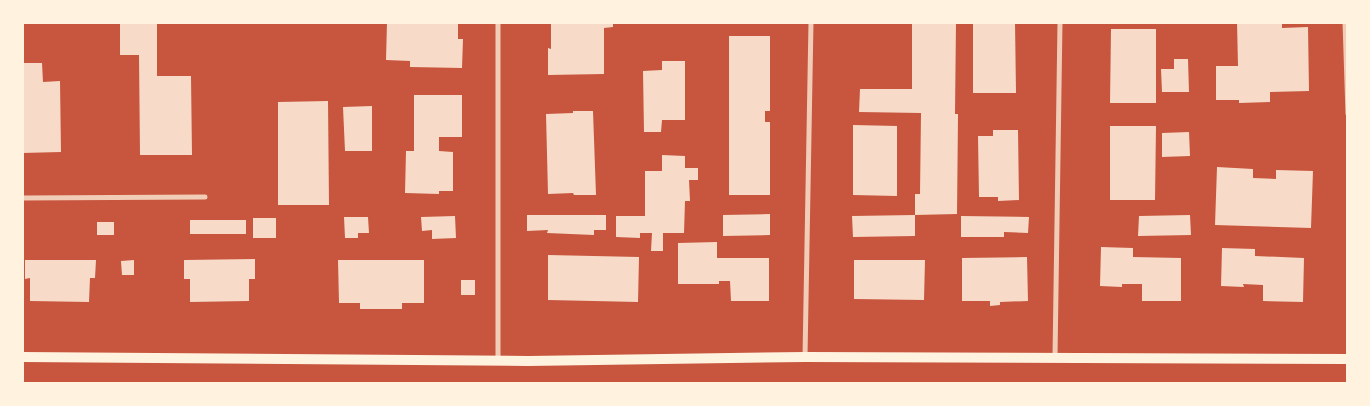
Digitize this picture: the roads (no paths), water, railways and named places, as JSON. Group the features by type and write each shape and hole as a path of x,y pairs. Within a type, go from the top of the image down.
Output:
{"main road":[{"path":"22,357 498,360 805,357 1348,359"}],"street":[{"path":"498,22 498,360"},
{"path":"805,357 810,22"},
{"path":"1055,357 1060,22"},
{"path":"1345,22 1348,114"},
{"path":"22,198 205,197"}]}
